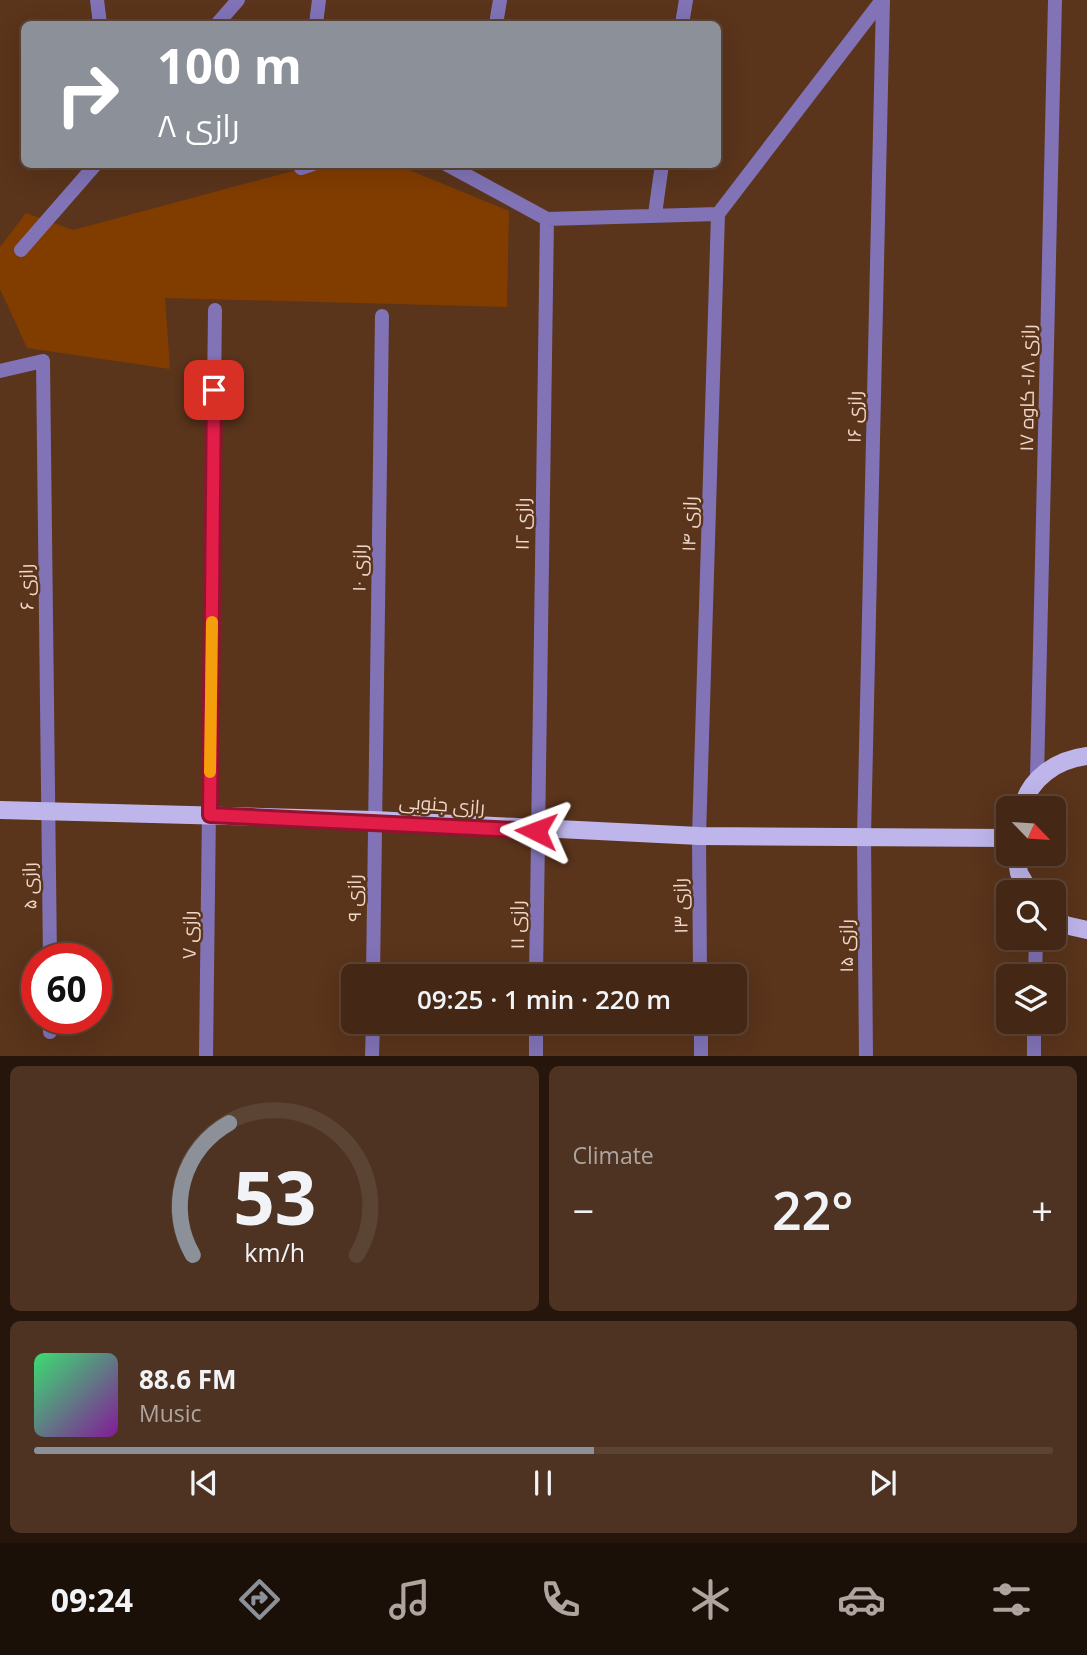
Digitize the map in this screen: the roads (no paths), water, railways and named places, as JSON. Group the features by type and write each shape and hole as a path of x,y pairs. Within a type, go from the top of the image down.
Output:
{"main road":[{"path":"1028,796 1037,777 1075,757 1087,755"},
{"name":"رازی جنوبی","path":"0,810 374,820 536,831 699,836 996,838"},
{"path":"1066,925 1087,930"}],"street":[{"path":"97,0 100,21"},
{"path":"220,21 238,0"},
{"path":"316,21 319,0"},
{"path":"496,21 500,0"},
{"path":"682,21 686,0"},
{"path":"475,172 547,219 718,214 882,0"},
{"name":"رازی ۱۶","path":"864,836 882,0"},
{"name":"رازی ۱۸- کاوه ۱۷","path":"1037,777 1055,0"},
{"path":"22,250 93,168"},
{"path":"655,214 661,168"},
{"name":"رازی ۱۴","path":"699,836 718,214"},
{"name":"رازی ۱۲","path":"536,831 547,219"},
{"name":"رازی ۷","path":"206,1056 215,310"},
{"name":"رازی ۱۰","path":"374,820 382,316"},
{"name":"رازی ۶","path":"0,371 43,361 48,813"},
{"name":"رازی ۵","path":"48,813 50,943"},
{"name":"رازی ۹","path":"373,964 374,820"},
{"name":"رازی ۱۱","path":"536,831 536,964"},
{"name":"رازی ۱۳","path":"699,836 700,964"},
{"name":"رازی ۱۵","path":"864,836 866,1056"},
{"path":"372,1056 373,1034"},
{"path":"536,1034 536,1056"},
{"path":"701,1034 701,1056"},
{"path":"1034,1034 1034,1056"}]}
